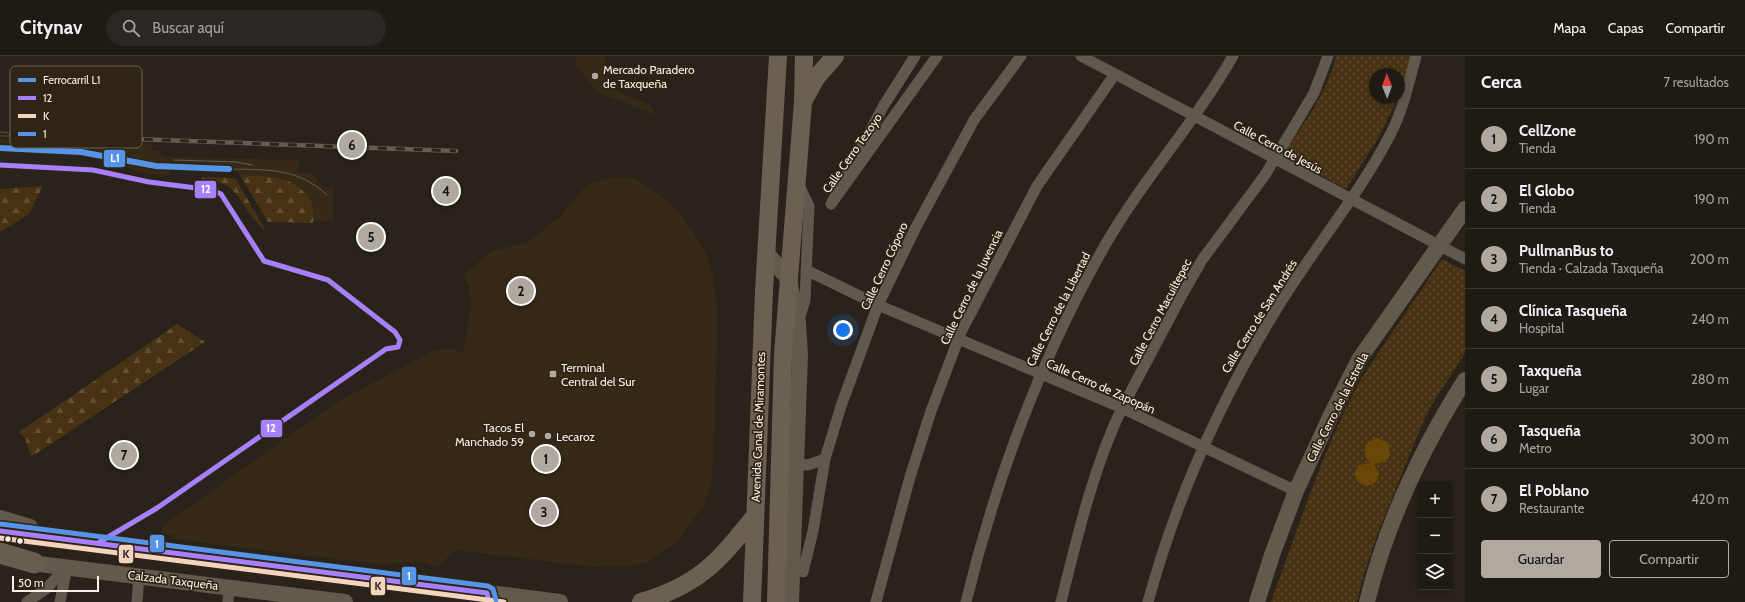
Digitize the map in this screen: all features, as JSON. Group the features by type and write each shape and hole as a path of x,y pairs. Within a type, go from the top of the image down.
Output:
{"highway":[{"path":"0,553 34,563"}],"main road":[{"name":"Avenida Canal de Miramontes","path":"752,602 766,252 778,56"},
{"name":"Avenida Canal de Miramontes","path":"776,602 783,354 803,102 804,56"},
{"path":"803,102 816,78 835,56"},
{"path":"640,602 675,590 705,572 732,544 755,516"}],"street":[{"name":"Calle Cerro Tezoyo","path":"915,56 884,105 831,204 936,56"},
{"name":"Calle Cerro Cóporo","path":"804,572 813,530 824,459 841,406 878,305 916,227 974,120 1021,56"},
{"name":"Calle Cerro de Jesús","path":"1081,56 1195,118 1465,259"},
{"name":"Calle Cerro de la Libertad","path":"966,602 1004,471 1040,372 1104,247 1131,204 1195,118 1233,56"},
{"name":"Calle Cerro Macuiltepec","path":"1061,602 1086,508 1114,425 1122,408 1182,293 1202,260 1275,160 1314,93 1328,56"},
{"name":"Calle Cerro de San Andrés","path":"1148,602 1168,538 1203,447 1244,361 1277,308 1351,200 1391,134 1407,89 1416,56"},
{"name":"Calle Cerro de la Juvencia","path":"876,602 910,477 931,411 958,338 1037,186 1115,74"},
{"name":"Avenida Canal de Miramontes","path":"783,354 798,322 805,300 809,206 797,179"},
{"name":"Calle Cerro de la Estrella","path":"1257,602 1272,555 1296,491 1330,417 1360,358 1441,246 1465,209"},
{"name":"Avenida Canal de Miramontes","path":"766,252 789,280 798,322 800,355 792,530 791,602"},
{"name":"Calle Cerro de Zapopán","path":"806,270 878,305 1040,372 1122,408 1296,491"},
{"path":"1367,602 1374,573 1413,476 1438,422 1465,380"},
{"path":"795,464 808,465 824,459"},
{"path":"0,518 65,539"},
{"path":"792,530 813,530"},
{"path":"0,531 488,598 560,602"},
{"name":"Calzada Taxqueña","path":"0,559 139,576 228,595 345,602"},
{"path":"26,602 47,588 67,566"},
{"path":"60,602 67,566"},
{"path":"137,602 139,576"}],"shaded area":[{"name":"Mercado Paradero de Taxqueña","path":"576,56 606,56 606,87 649,104 657,115 598,93 576,65"},
{"path":"0,138 10,138 10,148 142,148 142,144 152,144 152,151 161,151 161,156 170,157 298,160 298,173 312,173 324,187 334,187 333,222 314,221 314,214 303,191 293,183 277,177 240,175 238,171 170,170 169,176 165,176 141,172 80,155 0,150"},
{"name":"Terminal Central del Sur","path":"612,177 635,178 663,197 680,213 705,252 713,275 718,316 711,486 704,505 678,541 648,562 630,566 592,567 456,550 437,567 425,562 379,564 309,556 174,539 174,535 162,534 162,526 337,402 432,351 448,348 463,353 471,304 469,285 463,276 491,251 526,243 560,217 583,189 594,182"},
{"path":"1377,438 1388,443 1390,455 1386,462 1374,464 1379,474 1376,481 1372,484 1362,484 1356,477 1356,471 1359,465 1370,463 1366,458 1364,450 1368,442"}],"green space":[{"path":"1336,56 1411,56 1405,83 1405,68 1369,68 1369,104 1395,104 1377,140 1346,189 1282,154 1314,108 1332,70"},
{"path":"240,175 268,176 286,180 302,189 310,200 312,206 314,213 313,223 268,222"},
{"path":"202,177 235,178 266,231 257,223 233,190 215,181 202,179"},
{"path":"43,186 29,214 0,232 0,189"},
{"path":"1442,259 1465,271 1465,353 1431,406 1421,427 1378,533 1363,577 1357,602 1271,602 1323,459 1348,404 1362,377"},
{"path":"177,324 205,342 31,457 25,438 19,432"}],"tram line":[{"path":"174,160 236,162 252,165"},
{"path":"229,169 269,170 293,175 316,186 327,195"}],"railway":[{"path":"0,134 10,134"},
{"path":"142,139 456,151"}],"rail line":[{"name":"L1","path":"0,148 81,152 156,166 229,169"}],"transit line":[{"name":"12","path":"0,165 93,170 149,182 212,190 221,194 264,261 328,280 395,332 400,340 398,347 386,349 157,508 98,543"},
{"name":"1","path":"1,524 488,586 493,589 496,600"},
{"name":"12","path":"0,531 487,593 489,602"},
{"name":"K","path":"0,538 504,602"}],"place":[{"name":"Mercado Paradero de Taxqueña","path":"595,76"},
{"name":"Tasqueña","path":"352,145"},
{"name":"Clínica Tasqueña","path":"446,191"},
{"name":"Taxqueña","path":"371,237"},
{"name":"El Globo","path":"521,291"},
{"name":"Terminal Central del Sur","path":"553,374"},
{"name":"Tacos El Manchado 59","path":"532,434"},
{"name":"Lecaroz","path":"548,436"},
{"name":"El Poblano","path":"124,455"},
{"name":"CellZone","path":"546,459"},
{"name":"PullmanBus to","path":"544,512"}]}
